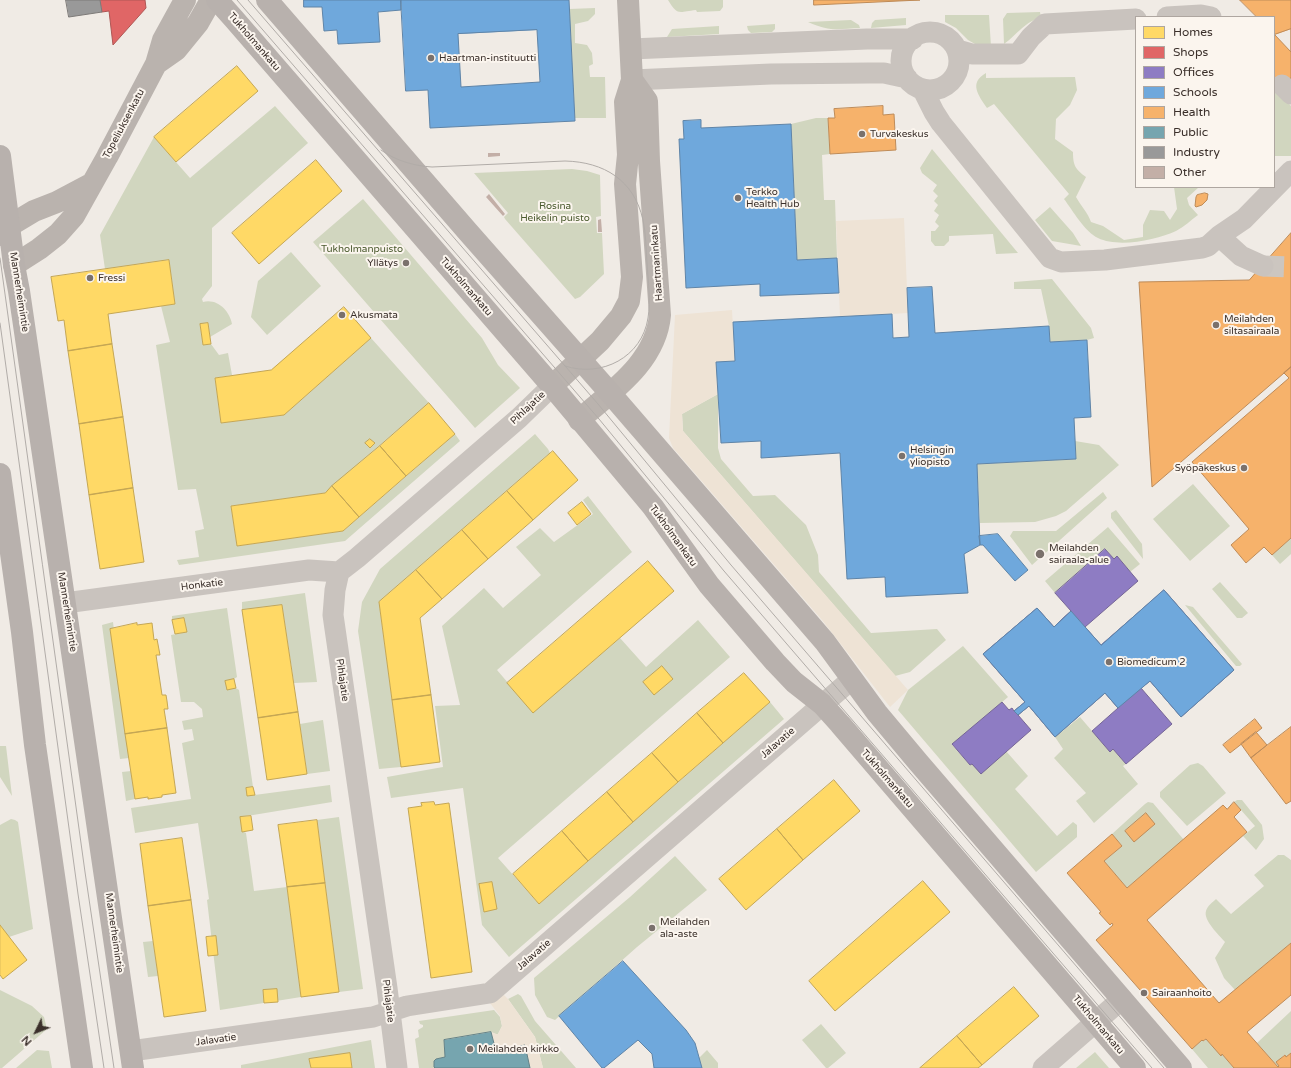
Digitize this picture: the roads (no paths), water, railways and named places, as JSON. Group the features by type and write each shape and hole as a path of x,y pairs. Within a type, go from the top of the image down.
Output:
{"main road":[{"name":"Topeliuksenkatu","path":"14,265 39,249 58,234 74,216 108,156 156,64 163,40 185,0"},
{"name":"Topeliuksenkatu","path":"156,64 176,50 198,23 211,0"},
{"name":"Tukholmankatu","path":"216,0 552,386 653,507 709,585 794,682 822,704 1135,1068"},
{"path":"267,0 825,642 878,713 918,762 1181,1068"},
{"path":"552,386 600,341 618,319 629,301 632,277 625,184 628,155 625,102 632,80 628,0"},
{"name":"Haartmaninkatu","path":"580,420 630,375 643,360 656,337 659,327 660,315 647,101 632,80"},
{"name":"Mannerheimintie","path":"0,156 5,231 14,265 132,1060"},
{"path":"5,231 34,211 57,202 91,184"},
{"path":"0,474 22,632 35,745 82,1068"}],"street":[{"path":"1184,16 1206,16"},
{"path":"958,50 972,54 1018,54 1031,37 1045,24 1135,19"},
{"path":"632,80 770,74 870,73 884,74 915,84 933,90 940,89 952,81 959,66 960,58 958,50 945,37 937,34 924,33 913,38 904,50 902,65 915,84 934,112 941,123 1050,258 1061,262 1132,257 1208,246 1219,236 1244,219 1274,188"},
{"path":"630,49 852,39 913,38"},
{"path":"1275,187 1291,171"},
{"path":"1219,236 1241,256 1263,266"},
{"name":"Pihlajatie","path":"397,1068 333,615 335,590 339,572 503,431 552,386"},
{"name":"Honkatie","path":"65,602 309,570 339,572"},
{"name":"Jalavatie","path":"132,1060 372,1017 407,1006 490,993 852,679"},
{"path":"1043,1068 1122,999"}],"tunnel":[{"path":"1263,266 1291,267"}],"tram line":[{"path":"237,0 599,419 724,571 1152,1068"},
{"path":"248,0 598,404 731,565 1164,1068"},
{"path":"381,150 406,162 432,167 565,161 579,162 604,170 625,184 639,206 645,231 649,304 648,318 644,332 638,344 618,361 593,369 579,369 565,366"},
{"path":"0,258 85,872 114,1068"},
{"path":"0,323 78,894 104,1068"}],"place":[{"name":"Haartman-instituutti","path":"431,58"},
{"name":"Turvakeskus","path":"862,134"},
{"name":"Terkko Health Hub","path":"738,198"},
{"name":"Yllätys","path":"406,263"},
{"name":"Fressi","path":"90,278"},
{"name":"Akusmata","path":"342,315"},
{"name":"Meilahden siltasairaala","path":"1216,325"},
{"name":"Helsingin yliopisto","path":"902,456"},
{"name":"Syöpäkeskus","path":"1244,468"},
{"name":"Meilahden sairaala-alue","path":"1040,554"},
{"name":"Biomedicum 2","path":"1109,662"},
{"name":"Meilahden ala-aste","path":"652,928"},
{"name":"Sairaanhoito","path":"1144,993"},
{"name":"Meilahden kirkko","path":"470,1049"}],"park label":[{"name":"Rosina Heikelin puisto","path":"555,212"},
{"name":"Tukholmanpuisto","path":"362,249"}]}
